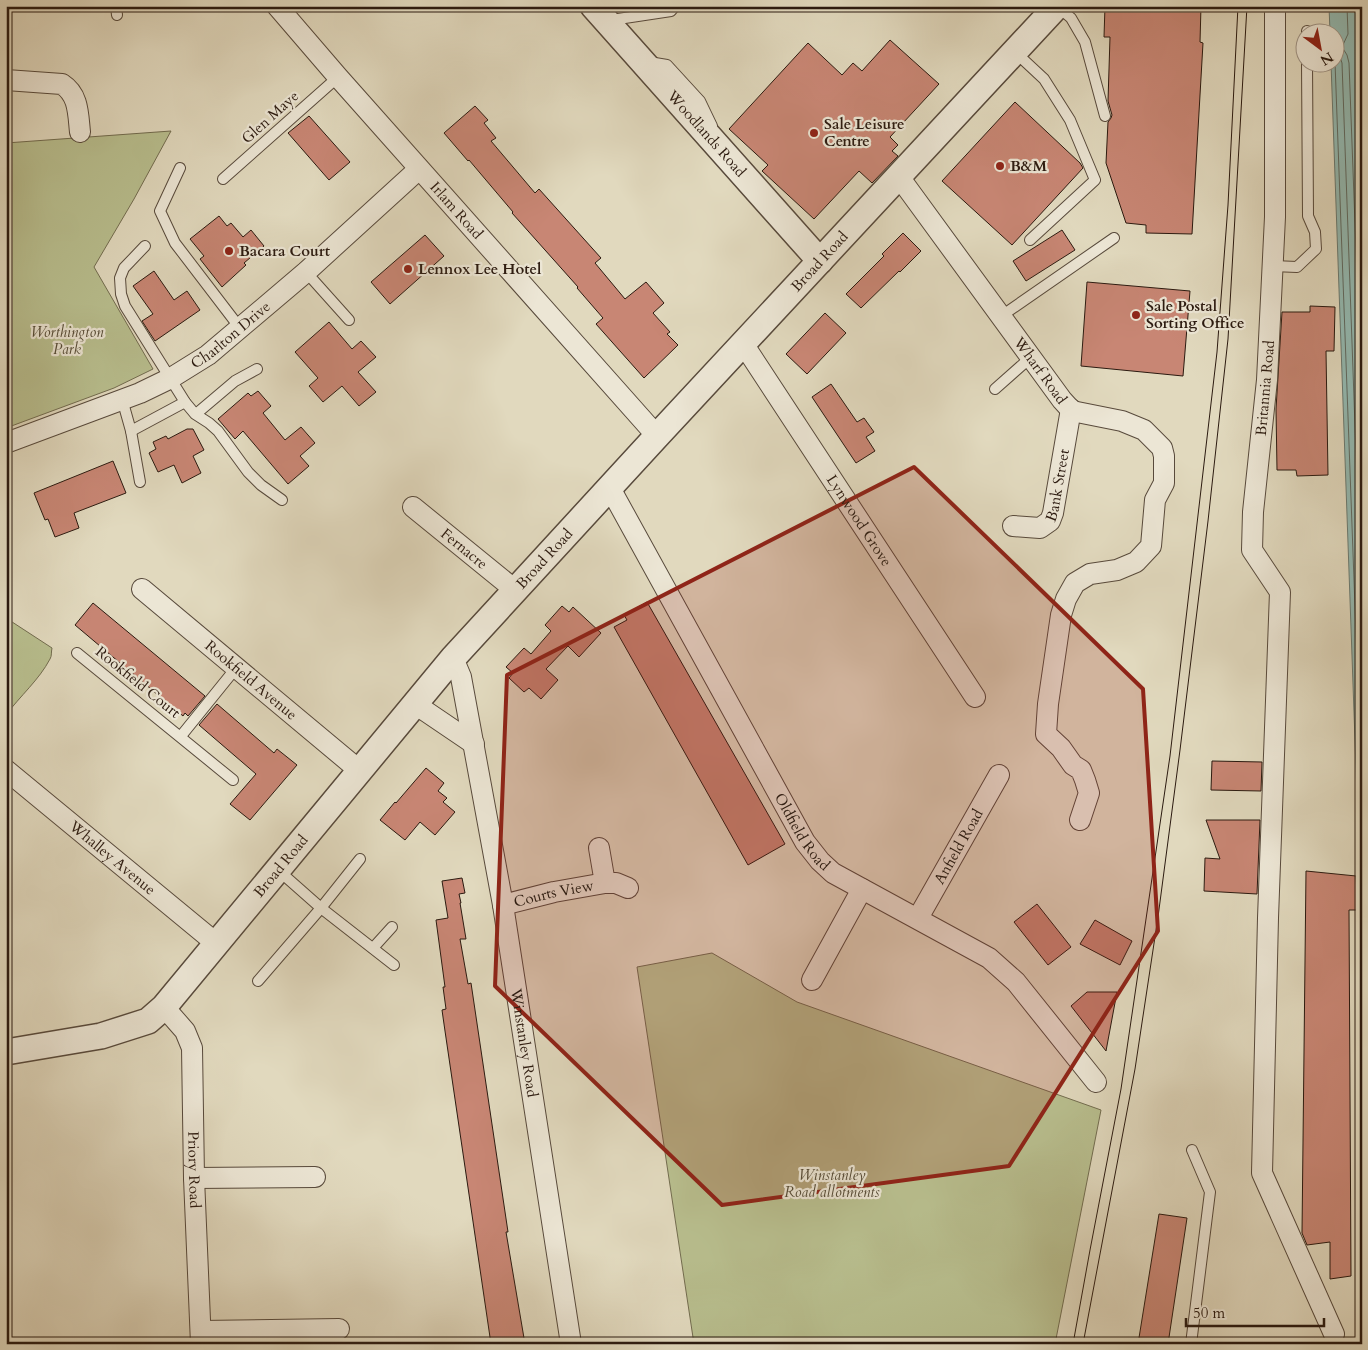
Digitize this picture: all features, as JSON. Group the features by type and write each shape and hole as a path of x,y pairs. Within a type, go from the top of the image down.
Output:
{"street":[{"name":"Irlam Road","path":"277,6 419,169 658,436"},
{"name":"Woodlands Road","path":"593,6 820,261"},
{"name":"Broad Road","path":"6,1052 101,1036 148,1021 164,1007 453,658 1057,6"},
{"name":"Britannia Road","path":"1275,6 1275,217 1273,266 1267,380 1253,512 1252,550 1280,592 1273,760 1262,1172 1334,1334"},
{"path":"6,80 62,84 68,88 74,97 77,107 80,132"},
{"name":"Charlton Drive","path":"6,443 140,393 171,378 208,355 306,272 419,169"},
{"name":"Wharf Road","path":"898,179 905,185 1030,358 1072,411 1122,421 1144,430 1162,448 1164,456 1164,483 1155,500 1151,546 1136,562 1117,570 1090,574 1075,583 1066,599 1061,615 1048,704 1046,734 1061,748 1074,765 1081,770 1085,780 1089,793 1080,820"},
{"name":"Lynwood Grove","path":"744,345 975,697"},
{"name":"Bank Street","path":"1013,526 1040,528 1050,521 1054,513 1071,409"},
{"name":"Oldfield Road","path":"610,488 806,842 820,861 833,873 989,958 1016,982 1096,1082"},
{"name":"Fernacre","path":"413,507 515,590"},
{"name":"Rookfield Avenue","path":"142,590 360,771"},
{"name":"Winstanley Road","path":"453,658 461,677 504,905 571,1344"},
{"path":"415,704 474,744"},
{"name":"Whalley Avenue","path":"6,770 217,944"},
{"name":"Anfield Road","path":"918,918 999,775"},
{"name":"Courts View","path":"599,848 605,883"},
{"name":"Courts View","path":"504,905 554,892 605,883 616,883 628,888"},
{"path":"812,980 862,889"},
{"name":"Priory Road","path":"164,1007 185,1031 192,1048 194,1178 201,1337"},
{"path":"194,1178 315,1177"},
{"path":"201,1337 338,1329"}],"lane":[{"path":"610,26 618,19 671,11 675,6"},
{"path":"1057,6 1071,18 1085,42 1106,116"},
{"path":"1015,52 1044,80 1070,120 1095,180 1030,240"},
{"path":"1273,266 1297,267 1316,249 1316,232 1308,216 1307,72"},
{"name":"Glen Maye","path":"223,179 338,77"},
{"path":"180,168 160,211 175,243 240,328"},
{"path":"1000,317 1114,238"},
{"path":"145,246 124,268 120,278 120,287 125,306 185,402 196,414 218,431 237,459 261,484 282,500"},
{"path":"306,272 350,320"},
{"path":"995,389 1030,358"},
{"path":"196,414 235,382 257,370"},
{"path":"122,399 131,431 140,482"},
{"path":"131,431 185,402"},
{"name":"Rookfield Court","path":"77,653 233,780"},
{"name":"Rookfield Court","path":"181,736 236,668"},
{"path":"258,981 321,908 360,859"},
{"path":"278,870 321,908 394,966"},
{"path":"373,948 392,928"},
{"path":"1191,1344 1210,1192 1192,1150"}],"highlighted area":[{"path":"914,467 1143,689 1158,931 1009,1166 722,1205 495,986 507,675"}],"green space":[{"name":"Worthington Park","path":"171,131 94,267 153,369 114,388 6,428 6,143"},
{"path":"6,618 52,648 51,658 46,667 6,715"},
{"name":"Winstanley Road allotments","path":"712,953 797,1002 1101,1110 1055,1344 694,1344 637,967"}],"water":[{"path":"1329,6 1362,6 1362,938 1331,72 1346,72 1346,22 1330,22"}],"building":[{"path":"1105,6 1201,6 1200,42 1203,43 1192,234 1146,233 1146,225 1126,223 1106,163 1108,122 1112,115 1108,101 1110,37 1104,37"},
{"name":"Sale Leisure Centre","path":"890,40 939,84 890,137 898,145 892,151 898,156 872,183 859,171 814,219 762,171 768,165 729,129 808,43 842,75 853,63 862,71"},
{"path":"1015,102 1083,168 1012,245 942,181"},
{"path":"475,106 488,120 484,123 496,138 491,141 535,193 539,189 601,258 595,263 625,299 646,282 664,303 653,313 670,332 667,334 678,345 644,378 596,324 603,318 578,287 444,133"},
{"path":"309,116 350,162 329,180 288,133"},
{"name":"Bacara Court","path":"219,216 227,226 231,223 243,237 251,230 264,246 244,263 246,265 222,287 200,259 204,256 190,239"},
{"path":"1062,230 1075,250 1026,281 1013,261"},
{"path":"903,233 921,251 861,308 846,294 884,256 882,254"},
{"name":"Lennox Lee Hotel","path":"425,235 444,256 390,304 371,282"},
{"path":"154,271 174,300 187,291 200,310 155,341 142,321 153,314 133,286"},
{"name":"Sale Postal Sorting Office","path":"1087,282 1190,291 1183,376 1081,366"},
{"path":"1310,306 1335,307 1334,351 1326,351 1328,475 1297,476 1296,470 1277,470 1276,409 1282,312 1310,312"},
{"path":"825,313 846,333 807,374 786,354"},
{"path":"329,322 352,349 361,341 376,357 358,372 376,392 359,406 342,386 323,402 309,386 318,378 295,352"},
{"path":"831,384 857,422 864,418 874,432 866,437 875,451 856,463 812,397"},
{"path":"258,391 271,406 263,413 285,440 301,427 315,443 300,456 309,466 288,484 243,431 235,439 218,419 248,393 251,396"},
{"path":"187,429 193,429 204,450 193,456 201,473 182,483 174,465 158,472 149,453 156,449 153,442 166,436 168,439"},
{"path":"113,461 126,493 74,513 79,528 55,537 48,519 45,520 34,493"},
{"path":"647,602 785,844 748,865 614,627 627,620 624,615"},
{"path":"93,603 205,696 188,716 185,713 183,716 75,625"},
{"path":"562,606 569,612 573,607 601,633 579,657 568,646 546,669 558,680 541,699 529,688 524,692 509,678 513,673 506,667 524,648 531,654 551,631 545,625"},
{"path":"217,704 274,753 277,749 297,765 250,820 230,804 256,774 199,725"},
{"path":"1212,761 1262,762 1261,791 1211,790"},
{"path":"426,768 444,783 438,791 447,798 443,802 455,812 435,835 420,822 405,840 380,820"},
{"path":"1206,820 1260,820 1257,894 1204,891 1205,858 1220,859"},
{"path":"1306,871 1356,876 1358,910 1349,910 1351,1276 1330,1279 1330,1242 1307,1245 1302,1233"},
{"path":"462,878 465,893 459,894 466,939 460,939 468,984 471,983 508,1232 506,1232 525,1344 491,1344 442,1010 446,1009 443,987 445,987 436,920 448,918 442,881"},
{"path":"1037,904 1071,947 1048,965 1014,922"},
{"path":"1095,920 1132,941 1120,965 1080,944"},
{"path":"1087,992 1117,992 1106,1051 1071,1006"},
{"path":"1159,1214 1187,1218 1168,1344 1138,1344"}],"tram line":[{"path":"1073,1344 1121,1089 1170,756 1217,352 1228,205 1238,6"},
{"path":"1083,1344 1135,1069 1158,917 1180,750 1228,339 1247,6"}],"place":[{"name":"Sale Leisure Centre","path":"814,133"},
{"name":"B&M","path":"1000,166"},
{"name":"Bacara Court","path":"229,251"},
{"name":"Lennox Lee Hotel","path":"408,269"},
{"name":"Sale Postal Sorting Office","path":"1136,315"}]}
